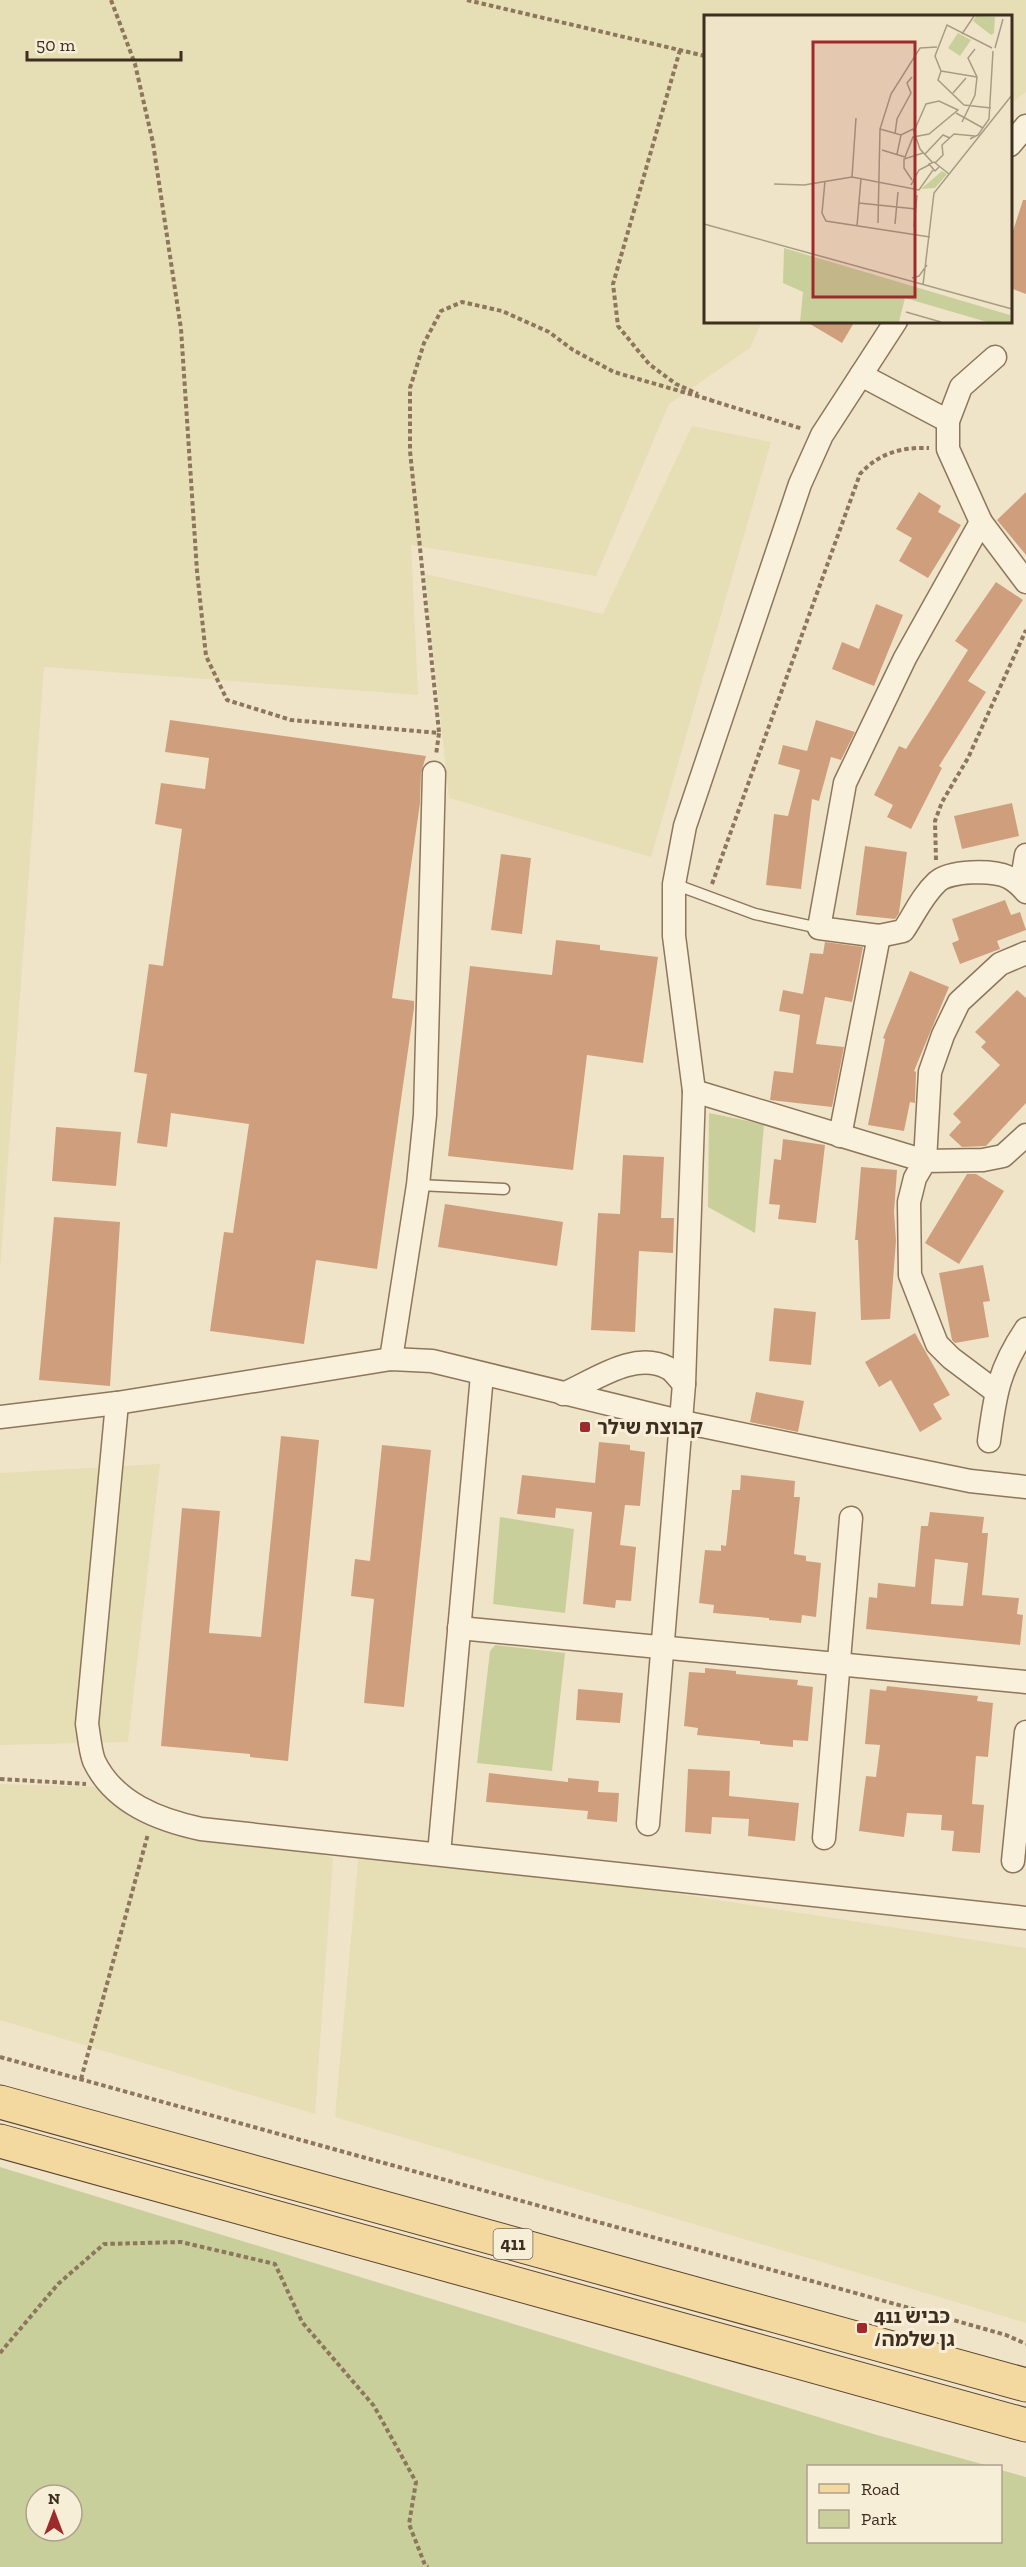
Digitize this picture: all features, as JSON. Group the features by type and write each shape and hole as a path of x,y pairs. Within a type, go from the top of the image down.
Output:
{"main road":[{"name":"411","path":"0,2102 1026,2385"},
{"name":"411","path":"0,2141 1026,2425"},
{"path":"993,2376 1026,2376"}],"street":[{"path":"1011,144 1026,126"},
{"path":"648,1824 683,1422 694,1091 674,936 674,884 685,825 780,536 800,484 822,435 895,322"},
{"path":"995,357 961,387 948,421 948,449 981,522 1026,582"},
{"path":"861,375 948,421"},
{"path":"981,522 905,658 845,783 819,928 879,936 903,932 924,896 939,880 961,874 987,872 1008,877 1023,888"},
{"path":"391,1359 418,1185 425,1115 434,773"},
{"path":"1023,888 1026,855"},
{"path":"840,1136 879,936"},
{"path":"995,1391 951,1358 937,1344 910,1275 909,1202 915,1178 924,1161 930,1072 943,1035 959,1002 971,990 1000,964 1026,953"},
{"path":"694,1091 924,1161 983,1160 1003,1156 1026,1135"},
{"path":"989,1441 995,1391 1005,1364 1026,1329"},
{"path":"0,1417 117,1403 391,1359 432,1361 683,1422 970,1481 1026,1487"},
{"path":"563,1394 621,1366 653,1362 670,1368 684,1384"},
{"path":"439,1854 482,1375"},
{"path":"117,1403 87,1724 94,1760 106,1778 131,1804 167,1821 201,1829 1026,1918"},
{"path":"824,1838 851,1518"},
{"path":"459,1628 1026,1682"},
{"path":"1014,1861 1026,1732"}],"lane":[{"path":"674,884 755,914 819,928"},
{"path":"418,1185 504,1189"}],"path":[{"path":"111,0 135,64 150,132 181,329 197,571 206,656 226,700 291,720 439,733"},
{"path":"467,0 704,56"},
{"path":"680,50 613,284 618,326 649,364 676,384 711,400"},
{"path":"434,773 439,733 410,451 410,388 424,343 441,311 462,302 502,311 549,332 573,351 614,372 822,435"},
{"path":"707,897 860,474 871,461 907,447 948,449"},
{"path":"939,880 934,840 935,821 942,802 968,758 1026,630"},
{"path":"0,1779 81,1786 106,1778"},
{"path":"81,2079 153,1815"},
{"path":"0,2056 953,2320 1026,2344"},
{"path":"0,2354 58,2284 104,2244 181,2242 275,2264 302,2322 374,2406 416,2482 409,2524 425,2565 428,2567"}],"shaded area":[{"path":"0,0 1026,0 1026,92 1011,103 1011,15 704,15 704,322 762,322 750,348 669,404 596,576 411,545 418,695 44,667 0,1270"},
{"path":"692,426 771,442 651,857 449,798 425,574 603,614"},
{"path":"160,1464 128,1742 0,1745 0,1473"},
{"path":"0,1784 104,1787 333,1858 315,2114 0,2020"},
{"path":"359,1849 435,1856 1026,1948 1026,2323 335,2117"}],"green space":[{"path":"709,1113 764,1124 755,1233 708,1207"},
{"path":"500,1517 574,1529 565,1613 493,1604"},
{"path":"495,1645 565,1653 552,1771 477,1763 490,1651"},
{"path":"0,2167 877,2435 985,2465 807,2465 807,2543 1002,2543 1002,2470 1026,2477 1026,2567 0,2567"}],"building":[{"path":"1023,200 1026,200 1026,294 1011,288 1011,237"},
{"path":"807,322 854,322 842,343"},
{"path":"919,492 941,506 938,512 961,525 928,578 899,561 912,538 896,529"},
{"path":"1026,492 1026,555 997,520"},
{"path":"996,582 1023,600 968,681 986,692 939,766 942,768 911,829 887,817 893,805 874,795 899,746 906,749 968,650 955,641"},
{"path":"876,604 903,615 874,686 832,669 842,642 859,649"},
{"path":"170,720 426,756 421,773 420,803 392,998 414,1001 414,1008 377,1269 316,1260 304,1344 210,1331 224,1232 233,1233 249,1124 171,1113 167,1147 137,1143 147,1074 134,1072 149,964 163,966 182,829 155,824 161,783 205,789 209,758 165,752"},
{"path":"816,720 855,732 841,760 831,757 819,801 812,799 801,889 766,885 774,814 788,816 800,770 778,764 783,745 807,751"},
{"path":"1012,803 1019,836 962,849 954,816"},
{"path":"865,846 907,852 899,913 895,919 856,915"},
{"path":"501,854 531,858 522,934 491,930"},
{"path":"1005,900 1011,915 1020,912 1026,930 997,941 1000,949 960,964 952,943 959,940 952,919"},
{"path":"556,940 600,945 600,950 658,957 643,1063 587,1055 573,1170 448,1156 470,966 552,975"},
{"path":"825,942 863,947 852,1002 825,997 816,1044 844,1047 832,1107 770,1100 774,1071 793,1073 800,1015 779,1011 783,990 803,994 810,953 823,954"},
{"path":"910,971 949,987 914,1071 916,1072 915,1103 910,1102 904,1131 868,1125 885,1039 883,1038"},
{"path":"1017,990 1026,998 1026,1103 986,1146 962,1147 949,1135 961,1122 953,1114 1000,1065 981,1047 986,1042 975,1032"},
{"path":"56,1127 121,1132 116,1186 52,1181"},
{"path":"783,1139 825,1145 816,1223 778,1219 780,1205 769,1204 774,1159 781,1160"},
{"path":"623,1155 664,1157 661,1218 674,1218 673,1253 639,1251 635,1332 591,1330 598,1213 620,1214"},
{"path":"861,1167 897,1170 894,1212 896,1241 890,1319 861,1320 858,1240 855,1240"},
{"path":"967,1174 976,1174 1004,1191 959,1264 925,1243"},
{"path":"445,1204 563,1222 557,1266 438,1247"},
{"path":"54,1217 120,1222 110,1386 39,1380"},
{"path":"983,1265 990,1301 983,1302 989,1337 955,1343 952,1340 939,1273"},
{"path":"774,1308 816,1312 811,1365 769,1361"},
{"path":"915,1333 950,1395 933,1404 942,1419 920,1432 891,1380 879,1387 865,1362"},
{"path":"756,1392 804,1401 798,1432 750,1422"},
{"path":"281,1436 319,1440 288,1761 250,1757 250,1754 161,1746 182,1508 220,1511 209,1633 261,1637"},
{"path":"599,1442 630,1445 630,1450 645,1452 640,1506 625,1505 620,1545 636,1547 631,1601 616,1600 615,1608 583,1604 592,1512 556,1508 555,1518 517,1514 522,1475 595,1483"},
{"path":"382,1445 431,1450 404,1707 364,1703 374,1599 351,1596 355,1559 370,1561"},
{"path":"741,1475 795,1481 794,1497 800,1497 794,1554 806,1556 806,1561 821,1563 816,1617 802,1615 801,1623 769,1620 769,1618 713,1613 714,1605 699,1603 705,1550 721,1551 721,1545 726,1546 732,1490 740,1490"},
{"path":"930,1512 984,1517 982,1533 988,1533 982,1595 1019,1598 1017,1614 1023,1615 1020,1645 866,1629 869,1597 877,1598 878,1583 915,1587 921,1526 928,1526","holes":["935,1559 968,1563 963,1606 931,1604"]},
{"path":"705,1668 736,1671 736,1674 798,1680 797,1685 813,1687 808,1741 793,1740 793,1747 760,1744 760,1741 697,1735 698,1728 684,1726 689,1672 705,1673"},
{"path":"887,1686 978,1696 977,1701 993,1703 988,1757 976,1756 972,1804 984,1805 980,1853 952,1851 954,1831 941,1830 942,1815 907,1813 904,1837 859,1831 866,1776 876,1777 880,1745 865,1744 870,1689 886,1691"},
{"path":"578,1689 623,1693 620,1723 576,1720"},
{"path":"688,1769 730,1771 729,1796 799,1803 795,1841 748,1836 749,1819 712,1817 711,1834 685,1832"},
{"path":"489,1773 568,1782 568,1778 599,1781 598,1792 619,1793 617,1822 587,1819 588,1811 486,1802"}],"place":[{"name":"קבוצת שילר","path":"585,1427"},
{"name":"כביש 411 /גן שלמה","path":"862,2328"}]}
